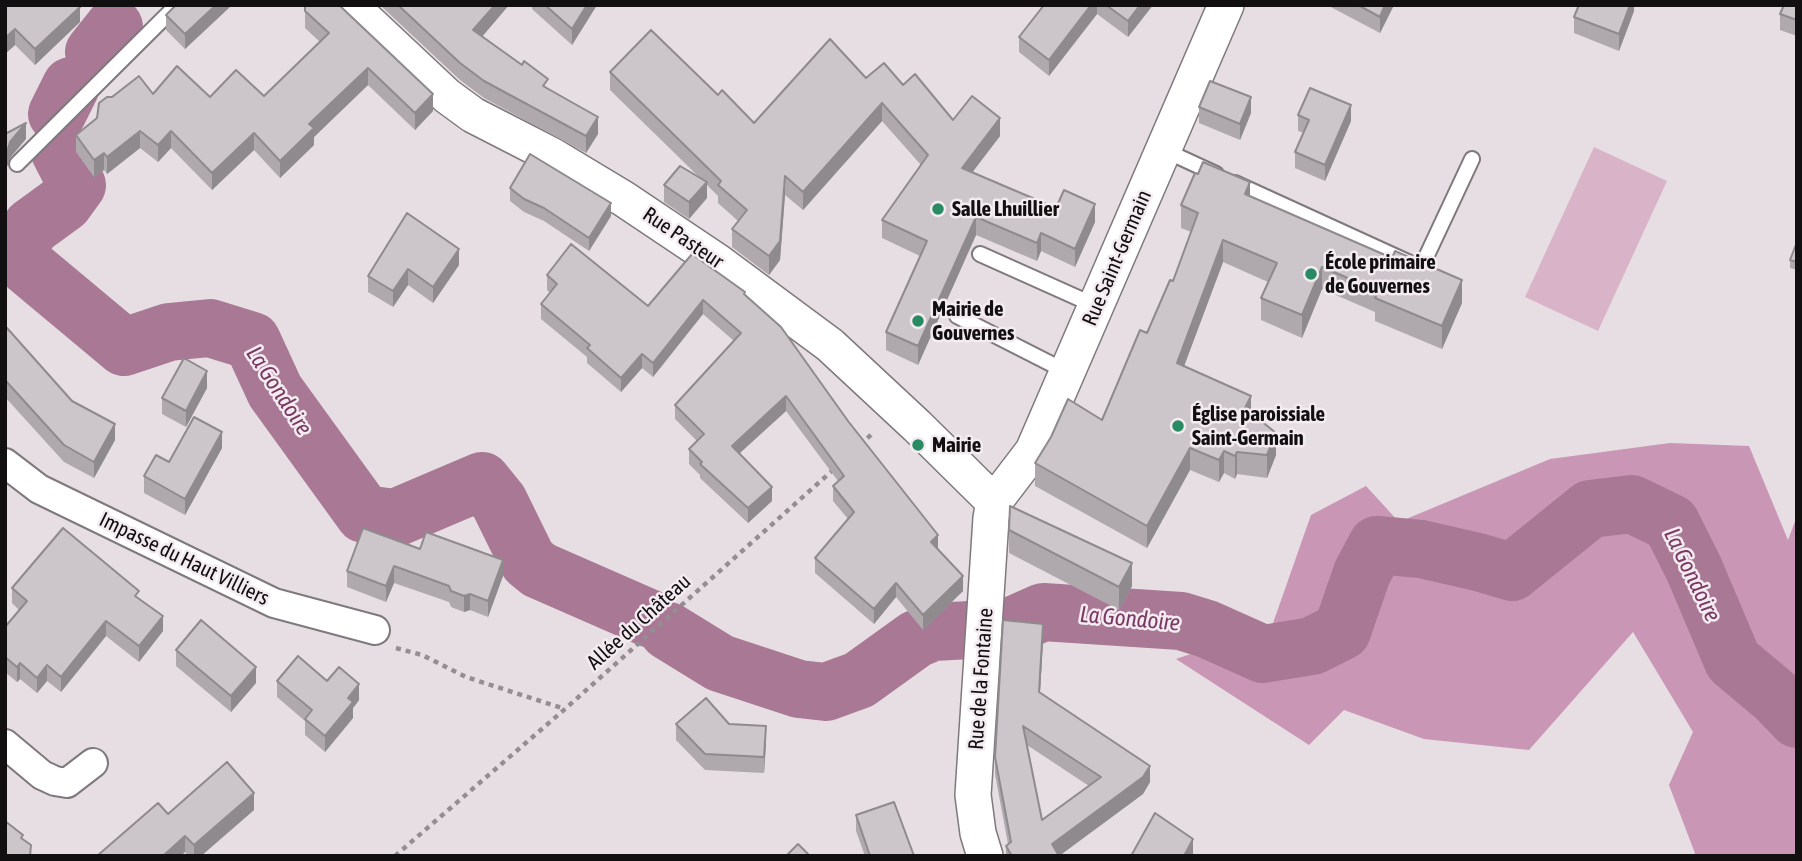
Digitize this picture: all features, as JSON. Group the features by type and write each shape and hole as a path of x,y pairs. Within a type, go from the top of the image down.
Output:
{"street":[{"name":"Rue Pasteur","path":"350,5 447,96 472,115 582,174 718,262 830,345 900,409 994,502"},
{"name":"Rue Saint-Germain","path":"994,502 1033,451 1226,5"},
{"name":"Impasse du Haut Villiers","path":"5,463 39,489 274,603 375,630"},
{"name":"Rue de la Fontaine","path":"985,856 978,833 973,794 990,518 994,502"},
{"path":"5,744 42,775 55,781 67,783 93,763"}],"lane":[{"path":"17,164 177,5"},
{"path":"1164,150 1421,268 1472,159"},
{"path":"980,254 1096,306"},
{"path":"957,316 1067,372"}],"path":[{"path":"859,446 900,409"},
{"name":"Allée du Château","path":"395,856 565,709 839,464"}],"shaded area":[{"path":"1594,147 1667,181 1598,331 1525,297"},
{"path":"1670,443 1749,446 1788,540 1797,516 1797,856 1696,856 1669,785 1693,732 1633,632 1529,750 1424,739 1344,710 1309,745 1176,659 1272,626 1311,515 1366,486 1399,522 1550,459"}],"building":[{"path":"5,5 80,7 35,49 15,29 5,38"},
{"path":"176,5 216,5 185,34 166,15"},
{"path":"305,5 339,5 433,94 415,113 368,68 309,124 314,128 280,161 254,133 212,173 171,131 158,145 140,131 107,157 104,153 94,160 76,135 97,118 99,103 107,97 112,97 139,76 153,94 177,66 210,97 236,70 264,96 329,33 305,11"},
{"path":"398,5 495,5 473,30 522,65 524,61 548,79 543,86 598,117 586,136 484,81 460,63"},
{"path":"545,5 587,5 572,29"},
{"path":"1044,5 1091,5 1049,60 1019,37"},
{"path":"1106,5 1140,5 1128,21"},
{"path":"1358,5 1385,5 1380,17"},
{"path":"1579,5 1630,5 1619,34 1574,17"},
{"path":"1784,5 1797,5 1797,20 1780,14"},
{"path":"651,30 718,95 722,90 754,123 830,39 866,78 884,63 903,85 915,74 953,120 972,96 1000,118 962,168 1056,208 1064,190 1095,204 1075,249 1041,233 1037,243 976,217 918,346 886,332 927,241 882,220 928,155 882,103 803,192 785,176 780,241 769,256 732,229 747,210 718,185 721,181 610,72"},
{"path":"1210,81 1251,97 1240,124 1199,107"},
{"path":"1310,88 1351,105 1325,165 1295,152 1309,120 1298,115"},
{"path":"26,123 10,142 5,152 5,134"},
{"path":"530,154 611,203 589,238 510,188"},
{"path":"1203,162 1250,182 1245,194 1392,258 1395,251 1462,280 1442,326 1375,298 1378,291 1322,267 1302,315 1261,298 1277,263 1223,240 1177,363 1251,396 1245,408 1276,433 1267,455 1237,452 1235,456 1224,451 1219,460 1190,448 1147,526 1035,463 1051,437 1068,399 1102,420 1140,330 1147,333 1170,280 1173,281 1198,213 1181,205 1195,173 1198,174"},
{"path":"680,166 707,182 689,202 664,185"},
{"path":"407,213 459,249 433,287 408,269 393,291 368,276"},
{"path":"1797,242 1797,262 1790,260"},
{"path":"571,244 648,306 692,254 745,292 744,294 781,327 848,421 938,535 931,542 963,576 923,615 896,583 874,609 815,558 854,512 833,486 844,476 786,396 732,446 772,487 748,508 700,464 702,462 689,449 704,434 675,405 741,333 703,300 653,363 642,354 621,378 587,348 590,345 541,304 557,284 547,275"},
{"path":"7,328 72,401 115,424 94,462 64,445 5,380"},
{"path":"184,358 207,371 186,411 162,398"},
{"path":"194,417 222,432 185,499 144,476 156,455 169,462"},
{"path":"1010,506 1132,563 1119,587 1009,530"},
{"path":"63,528 139,591 135,596 163,616 139,646 106,621 61,677 47,665 37,678 20,663 17,667 5,657 5,627 27,601 12,588"},
{"path":"363,528 420,549 426,532 503,560 488,601 470,594 464,596 451,591 449,586 394,566 386,586 347,571"},
{"path":"201,620 256,667 231,696 176,650"},
{"path":"1003,620 1043,624 1039,692 1150,766 1143,777 1052,844 1059,856 1012,856 1006,846 1011,842 995,757","holes":["1023,726 1101,777 1042,820"]},
{"path":"298,656 327,681 339,667 359,684 348,698 353,702 325,736 305,719 312,710 277,681"},
{"path":"706,698 729,724 766,726 764,757 705,754 676,724"},
{"path":"227,762 254,793 194,845 185,836 163,856 97,856 158,803 168,814"},
{"path":"894,802 914,856 870,856 856,815"},
{"path":"1155,813 1193,839 1184,856 1131,856"},
{"path":"5,821 31,845 30,856 5,856"},
{"path":"798,844 810,856 786,856"}],"waterway":[{"name":"La Gondoire","path":"94,52 114,27"},
{"name":"La Gondoire","path":"57,114 71,86"},
{"name":"La Gondoire","path":"59,150 77,185 64,203 31,227 18,249 27,266 124,347 169,332 210,328 252,341 275,391 364,514 395,518 482,481 499,502 528,561 539,570 651,619"},
{"name":"La Gondoire","path":"668,631 720,663 799,689 826,692 859,680 916,639 933,632 1007,628 1043,612 1181,621 1207,629 1263,654 1312,646 1342,631 1362,573 1377,545 1421,549 1512,572 1590,509 1632,504 1671,523 1694,569 1733,661 1776,697 1797,719"}],"place":[{"name":"Salle Lhuillier","path":"938,209"},
{"name":"École primaire de Gouvernes","path":"1311,274"},
{"name":"Mairie de Gouvernes","path":"918,321"},
{"name":"Église paroissiale Saint-Germain","path":"1178,426"},
{"name":"Mairie","path":"918,445"}]}
